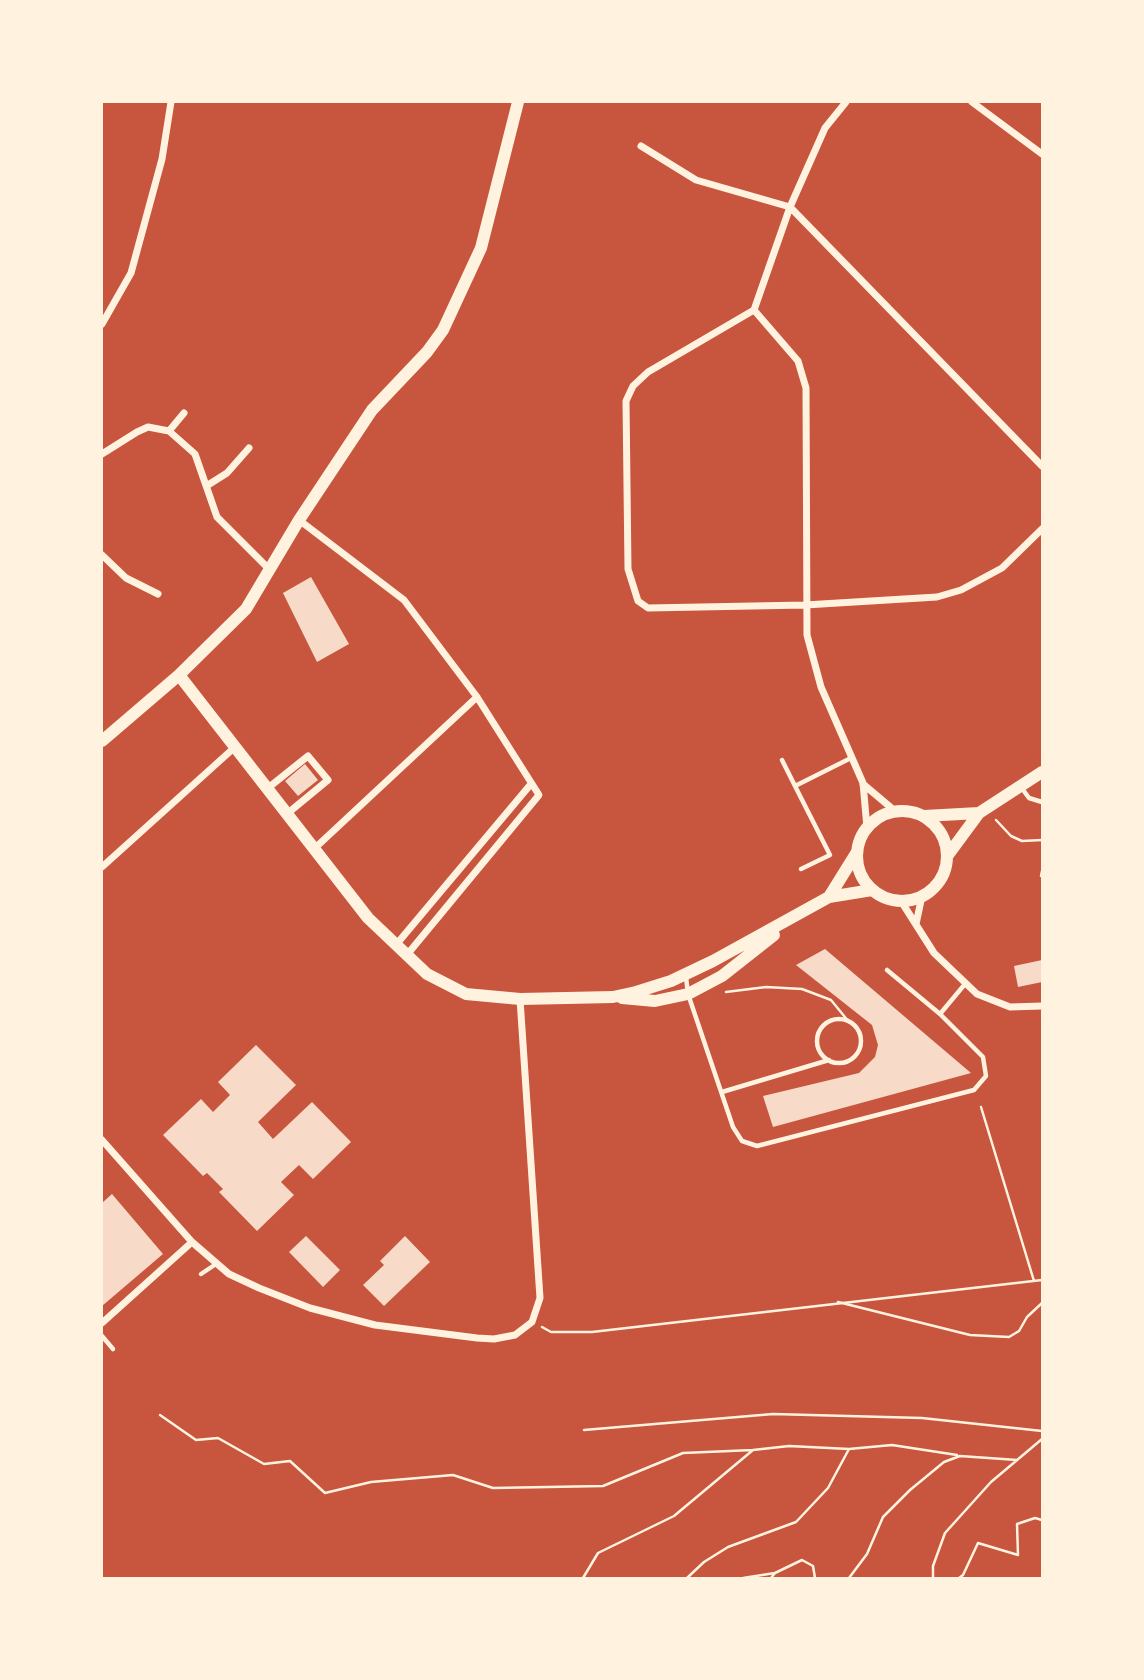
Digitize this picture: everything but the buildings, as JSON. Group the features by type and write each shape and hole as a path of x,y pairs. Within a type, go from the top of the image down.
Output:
{"main road":[{"path":"102,741 179,676 238,619 372,410 427,352 458,301 481,247 518,102"},
{"path":"179,676 368,918 406,956 454,990 480,997 613,997 655,1001 688,994 732,968 783,925"},
{"path":"613,997 657,986 686,975 783,925 828,897 872,890 901,901 922,896 941,879 948,855 979,813 1042,772"},
{"path":"828,897 857,852 867,828 884,814 895,811 910,811 925,816 979,813"},
{"path":"925,816 941,832 948,855"},
{"path":"857,852 862,876 872,890"}],"street":[{"path":"102,324 131,273 162,159 171,102"},
{"path":"846,102 825,128 790,206 754,310 648,372 633,386 626,401 631,586 638,601 648,608 912,601 961,590 1002,568 1042,529"},
{"path":"972,102 1042,154"},
{"path":"641,146 696,180 790,206 1042,466"},
{"path":"754,310 798,361 806,388 805,605 812,662 863,783 867,828"},
{"path":"169,430 184,413"},
{"path":"102,454 136,432 148,428 169,430 195,454 208,485 216,517 270,570"},
{"path":"208,485 227,472 249,448"},
{"path":"299,520 404,600 477,697 539,795 406,956"},
{"path":"102,555 126,578 158,594"},
{"path":"315,848 477,697"},
{"path":"102,867 234,747"},
{"path":"268,788 308,756 328,780 288,813"},
{"path":"863,783 895,811"},
{"path":"395,946 531,784"},
{"path":"916,925 922,896"},
{"path":"901,901 934,953 965,984 985,998 1010,1007 1042,1006"},
{"path":"102,1140 192,1242 216,1264 259,1288 310,1308 374,1325 436,1335 494,1339 515,1335 533,1322 540,1298 520,999"},
{"path":"102,1323 192,1242"}],"lane":[{"path":"795,786 851,758"},
{"path":"782,760 830,855 801,869"},
{"path":"1021,786 1029,798 1042,802"},
{"path":"686,975 688,994 737,1135 742,1141 757,1146 974,1090 986,1076 983,1057 940,1014 887,970"},
{"path":"940,1014 965,984"},
{"path":"722,1092 830,1060 846,1062 858,1053 861,1039 849,1022 835,1020 819,1033 818,1046 830,1060"},
{"path":"201,1274 216,1264"},
{"path":"102,1336 113,1349"}],"path":[{"path":"996,820 1011,836 1022,841 1042,840"},
{"path":"1041,876 1042,871"},
{"path":"726,992 766,987 802,989 831,1000 849,1022"},
{"path":"981,1107 1034,1281"},
{"path":"533,1322 551,1332 592,1332 1042,1280"},
{"path":"836,1302 970,1335 1009,1337 1019,1331 1027,1317 1042,1303"},
{"path":"584,1430 773,1414 922,1418 1042,1431"},
{"path":"159,1415 196,1440 218,1438 264,1464 290,1461 325,1493 371,1482 453,1475 493,1488 603,1486 684,1453 789,1446 849,1449 892,1445 960,1456 1017,1460"},
{"path":"933,1578 933,1566 945,1533 991,1482 1042,1439"},
{"path":"687,1578 704,1562 728,1548 796,1522 828,1488 849,1449"},
{"path":"583,1578 598,1553 674,1516 753,1450"},
{"path":"849,1578 867,1554 883,1517 944,1462 960,1456"},
{"path":"959,1578 963,1575 978,1542 1018,1555 1017,1524 1035,1518 1042,1520"},
{"path":"743,1578 775,1573 802,1560 813,1566 815,1578"},
{"path":"771,1578 775,1573"}]}
